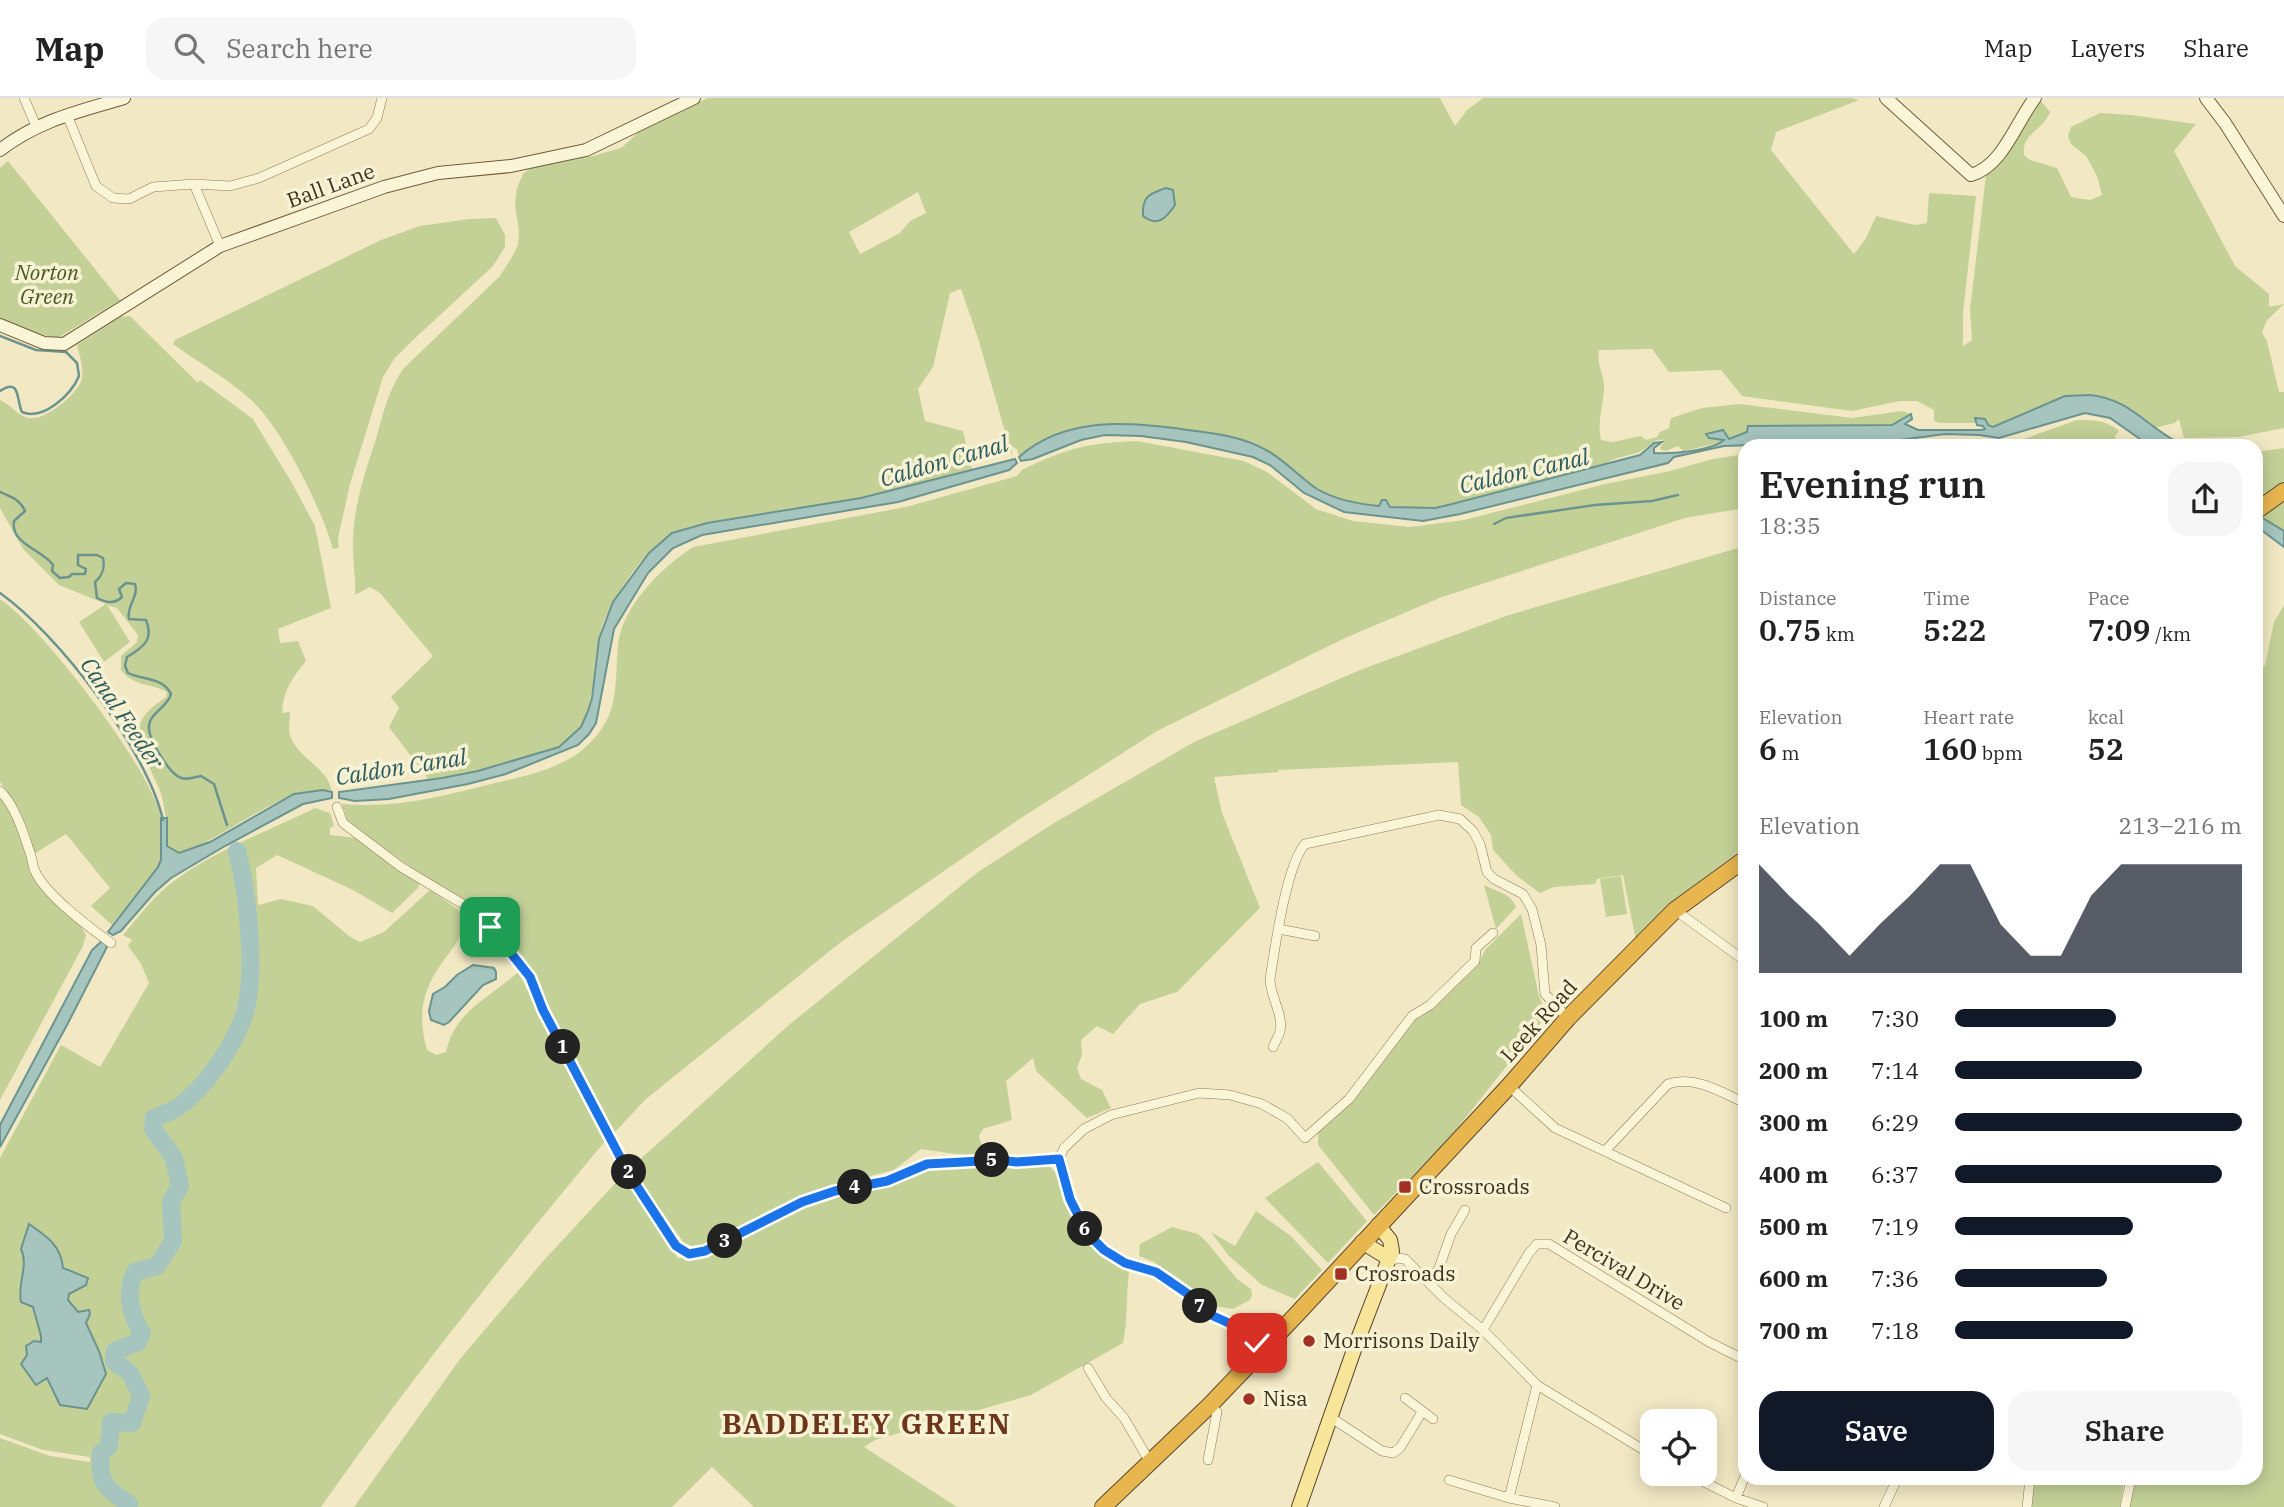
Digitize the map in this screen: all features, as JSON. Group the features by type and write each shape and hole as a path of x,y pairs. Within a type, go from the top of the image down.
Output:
{"highway":[{"path":"2263,506 2283,492"},
{"name":"Leek Road","path":"1103,1507 1210,1405 1509,1086 1567,1018 1675,910 1738,864"}],"main road":[{"path":"1299,1507 1392,1251 1390,1240 1378,1225"},
{"path":"1362,1242 1388,1260"}],"street":[{"path":"24,98 36,126"},
{"path":"0,150 36,126 124,98"},
{"path":"67,115 96,186 113,198 129,200 153,187 194,184 230,186 259,178 369,129 377,118 382,98"},
{"name":"Ball Lane","path":"0,326 44,343 64,344 220,246 384,187 438,173 511,166 586,150 694,98"},
{"path":"1886,98 1971,175 1982,172 1999,154 2035,98"},
{"path":"2206,98 2284,216"},
{"path":"194,184 220,246"},
{"path":"0,791 6,796 18,823 29,849 34,871 59,900 111,943"},
{"path":"337,807 343,823 401,867 466,906 490,927 530,977 543,1010 629,1174 676,1246 689,1254 705,1251 802,1202 835,1191 887,1181 927,1164 1059,1159"},
{"path":"1273,1047 1281,1030 1279,1014 1270,990 1279,929 1298,851 1305,844 1439,815 1460,819 1473,831 1480,844 1487,872 1493,879 1523,894 1532,908 1541,945 1545,994 1567,1018"},
{"path":"1675,910 1738,956"},
{"path":"1279,929 1315,936"},
{"path":"1262,1349 1242,1329 1211,1315 1188,1294 1156,1272 1125,1263 1104,1250 1087,1233 1070,1199 1059,1159 1064,1148 1084,1129 1111,1115 1199,1093 1230,1095 1262,1104 1288,1119 1305,1138 1349,1099 1412,1016 1430,1005 1475,961 1476,948 1493,933"},
{"path":"1605,1151 1668,1084 1677,1081 1701,1083 1738,1100"},
{"path":"1509,1086 1555,1128 1726,1208"},
{"path":"1429,1283 1439,1268 1451,1234 1465,1210"},
{"name":"Percival Drive","path":"1483,1330 1529,1253 1537,1244 1549,1244 1709,1342 1738,1356"},
{"path":"1388,1260 1405,1259 1483,1330 1537,1385 1640,1448"},
{"path":"1094,1372 1107,1398 1124,1418 1150,1462"},
{"path":"1509,1498 1537,1385"},
{"path":"1405,1398 1433,1419"},
{"path":"1208,1460 1217,1412 1210,1405"},
{"path":"1330,1417 1382,1451 1393,1453 1400,1448 1422,1412"},
{"path":"1449,1480 1509,1498 1555,1507"},
{"path":"1736,1498 1741,1485"},
{"path":"1884,1507 1895,1485"},
{"path":"2027,1507 2029,1485"},
{"path":"2125,1507 2130,1485"},
{"path":"1712,1486 1763,1507"}],"green space":[{"path":"708,98 1440,98 1455,126 1467,110 1483,98 1852,98 1859,100 1776,132 1771,150 1854,254 1865,240 1876,216 1915,225 1927,223 1929,193 1976,196 1963,313 1963,346 1972,340 1970,310 1986,175 1998,165 2040,100 2050,112 2029,137 2024,155 2030,160 2057,168 2071,197 2090,200 2102,195 2097,176 2086,156 2071,144 2068,136 2071,127 2100,113 2196,124 2174,151 2235,266 2269,294 2269,307 2284,304 2267,320 2262,333 2267,341 2279,392 2284,392 2284,428 2239,437 2184,438 2179,419 2175,423 2154,428 2132,409 2090,395 2065,396 1993,427 1975,419 1975,423 1940,423 1934,421 1934,410 1917,401 1900,401 1852,411 1742,396 1721,370 1669,372 1652,349 1599,350 1604,384 1601,440 1613,442 1641,436 1646,440 1657,437 1660,432 1669,428 1671,418 1702,408 1739,404 1852,418 1902,411 1911,414 1892,425 1763,425 1748,428 1747,432 1728,440 1709,438 1724,442 1683,451 1678,446 1666,451 1661,450 1660,447 1666,440 1658,440 1641,451 1608,462 1606,472 1591,468 1435,508 1390,507 1382,500 1379,506 1347,501 1325,493 1280,459 1247,442 1188,430 1122,424 1078,428 1037,443 1019,457 1017,449 1012,447 1012,456 961,289 950,293 933,367 918,389 925,421 963,431 972,469 859,499 725,519 690,527 669,536 651,550 635,568 608,611 599,638 587,712 580,728 568,741 550,751 478,771 429,780 389,727 399,708 391,697 433,656 380,593 370,587 355,595 355,514 387,402 404,368 500,276 512,257 518,245 515,204 517,188 523,174 533,166 593,156 621,148 641,130","holes":["918,192 926,213 910,221 900,233 860,254 849,232"]},
{"name":"Norton Green","path":"8,161 120,300 56,339 0,320 0,168"},
{"path":"496,218 505,235 505,247 493,266 394,359 383,377 350,484 338,538 339,548 333,549 320,513 299,470 263,413 232,385 173,344 175,340 381,240 420,226"},
{"path":"130,316 198,383 200,380 253,419 315,526 331,608 278,629 280,643 298,641 306,661 289,685 282,713 290,712 289,732 294,743 325,776 332,792 314,791 275,803 216,837 179,854 167,846 162,797 139,734 145,715 166,697 167,692 137,682 121,670 121,656 137,642 138,635 117,608 107,605 130,642 104,662 79,622 106,604 59,585 23,549 0,508 0,400 28,418 47,414 69,397 80,384 82,365 77,345 120,317"},
{"path":"2077,420 2104,423 2119,431 2116,439 2024,439"},
{"path":"1137,441 1244,461 1267,472 1316,509 1353,521 1410,527 1464,520 1605,484 1738,455 1738,509 1685,518 1442,597 1345,638 1157,731 1018,820 841,942 646,1099 615,1132 552,1020 540,987 528,966 503,934 475,905 423,876 347,819 342,804 381,805 457,792 545,770 583,749 601,730 612,708 618,646 627,617 656,577 693,547 906,507 1017,476 1022,470 1065,452 1104,443"},
{"path":"2284,448 2284,481 2265,495 2263,495 2263,451"},
{"path":"2284,501 2284,531 2263,519 2263,515"},
{"path":"1738,548 1738,852 1679,896 1636,941 1623,875 1597,879 1595,884 1554,887 1540,893 1517,876 1493,850 1491,835 1479,817 1461,805 1458,762 1278,770 1214,777 1222,813 1260,908 1177,992 1140,1004 1113,1034 1097,1026 1081,1040 1082,1055 1077,1068 1081,1079 1102,1090 1111,1108 1087,1118 1036,1071 1033,1058 1006,1081 1012,1120 983,1129 979,1136 982,1146 990,1155 921,1149 894,1170 818,1189 702,1245 684,1243 633,1171 634,1165 790,1024 978,872 1054,823 1194,742 1360,670 1509,615"},
{"path":"0,599 42,639 92,700 137,766 161,817 161,860 158,867 112,925 91,906 110,888 66,834 34,854 22,816 0,782"},
{"path":"2284,605 2284,1507 2128,1507 2133,1485 2263,1485 2263,666 2274,622"},
{"path":"0,795 26,846 29,865 79,923 86,935 83,946 0,1100"},
{"path":"315,808 330,813 334,826 330,828 330,835 357,838 420,883 418,888 392,913 353,890 277,855 256,868 258,905 281,899 313,906 360,942 384,932 430,890 465,917 458,940 431,980 424,1000 422,1019 427,1050 436,1055 446,1052 450,1038 465,1015 518,972 606,1140 460,1320 321,1507 0,1507 0,1438 50,1456 90,1462 90,1457 43,1450 0,1434 0,1158 61,1045 100,1067 149,983 141,964 128,946 132,940 123,935 150,903 175,881 212,857"},
{"path":"1621,876 1627,914 1606,917 1600,879"},
{"path":"1484,885 1507,896 1516,907 1496,929"},
{"path":"1521,914 1539,996 1547,1015 1448,1140 1374,1215 1318,1145 1318,1130 1413,1018 1433,1006 1477,966 1485,950"},
{"path":"1318,1162 1367,1221 1328,1263 1265,1198"},
{"path":"1046,1164 1057,1175 1068,1210 1087,1242 1105,1258 1129,1272 1123,1343 1031,1395 875,1440 864,1447 957,1507 754,1507 712,1467 672,1507 354,1507 460,1359 545,1259 621,1177 631,1185 678,1258 702,1257 834,1195 880,1188 918,1173 947,1167"},
{"path":"1256,1211 1291,1236 1322,1270 1295,1299 1262,1285 1228,1255 1211,1232 1235,1246"},
{"path":"1172,1227 1198,1234 1206,1241 1237,1279 1251,1289 1250,1300 1233,1309 1214,1306 1154,1262 1139,1256 1140,1244"},
{"path":"2033,1485 2123,1485 2120,1507 2032,1507"}],"water":[{"path":"1166,188 1173,190 1175,205 1169,213 1158,221 1143,216 1147,197"},
{"path":"2065,396 2104,397 2126,407 2172,439 2140,439 2110,418 2085,413 1999,438 1945,434 1908,439 1738,439 1738,446 1674,457 1668,463 1423,521 1344,512 1304,493 1270,465 1253,457 1186,442 1141,436 1105,435 1081,440 1033,459 1021,461 1019,457 1037,443 1078,428 1122,424 1166,427 1228,436 1257,445 1317,489 1339,499 1379,506 1382,500 1386,500 1390,507 1435,508 1640,455 1654,443 1662,442 1654,448 1654,453 1710,447 1724,440 1709,438 1706,434 1723,430 1729,439 1747,432 1748,426 1892,425 1911,414 1912,419 1905,424 1918,430 1980,430 1985,429 1977,425 1975,418 1985,419 1988,425 1993,427"},
{"path":"1015,459 1017,463 1009,470 898,502 702,535 673,548 648,573 614,629 596,723 578,745 506,774 468,784 389,799 355,801 339,798 339,792 478,771 559,747 581,727 588,711 599,639 613,602 649,553 672,533 707,523 861,498"},
{"path":"2263,518 2284,531 2284,547 2263,531"},
{"path":"323,790 332,792 332,798 303,804 171,878 121,931 113,935 108,932 158,867 161,860 161,818 167,818 167,846 179,853 210,842 294,794"},
{"path":"104,939 108,942 106,949 0,1147 0,1125 92,950"},
{"path":"473,965 494,968 496,979 483,985 449,1022 444,1025 431,1020 429,1011 433,994"},
{"path":"29,1224 56,1247 63,1268 88,1278 86,1285 69,1294 68,1300 78,1312 89,1310 86,1323 106,1374 87,1409 60,1405 47,1378 36,1385 21,1364 27,1355 26,1346 34,1341 41,1342 33,1307 21,1302 20,1295 24,1262 21,1249"}],"waterway":[{"path":"0,336 36,350 66,352 77,363 79,376 63,398 39,413 22,412 15,388 7,387 0,391"},
{"path":"0,492 18,501 25,511 14,521 17,535 48,560 53,565 52,571 60,578 85,574 86,569 78,565 78,555 97,555 103,558 104,565 102,574 95,582 97,598 106,602 116,601 122,597 119,589 126,583 135,584 129,619 146,620 149,632 143,646 127,657 125,666 128,673 158,682 171,694 150,720 151,738 174,774 187,779 201,776 214,784 227,825"},
{"path":"1494,524 1506,518 1595,505 1652,501 1678,495"},
{"name":"Canal Feeder","path":"0,593 48,636 73,664 120,728 154,792 163,820"},
{"path":"129,1507 129,1504 105,1484 101,1471 101,1453 109,1446 111,1422 132,1423 141,1396 130,1373 114,1361 115,1351 138,1342 142,1334 135,1319 130,1296 135,1272 157,1266 173,1241 171,1201 180,1186 174,1158 153,1129 154,1118 178,1107 207,1080 231,1044 247,1004 250,937 237,851"}],"place":[{"name":"Crossroads","path":"1405,1187"},
{"name":"Crosroads","path":"1341,1274"},
{"name":"Morrisons Daily","path":"1309,1341"},
{"name":"Nisa","path":"1249,1399"}],"district":[{"name":"BADDELEY GREEN","path":"867,1424"}],"route":[{"path":"490,927 530,977 543,1010 629,1174 676,1246 689,1254 705,1251 802,1202 835,1191 887,1181 927,1164 1059,1159 1070,1199 1087,1233 1104,1250 1125,1263 1156,1272 1188,1294 1211,1315 1242,1329 1257,1343"}],"water label":[{"name":"Caldon Canal","path":"944,461"},
{"name":"Caldon Canal","path":"1524,471"},
{"name":"Caldon Canal","path":"401,767"}]}
